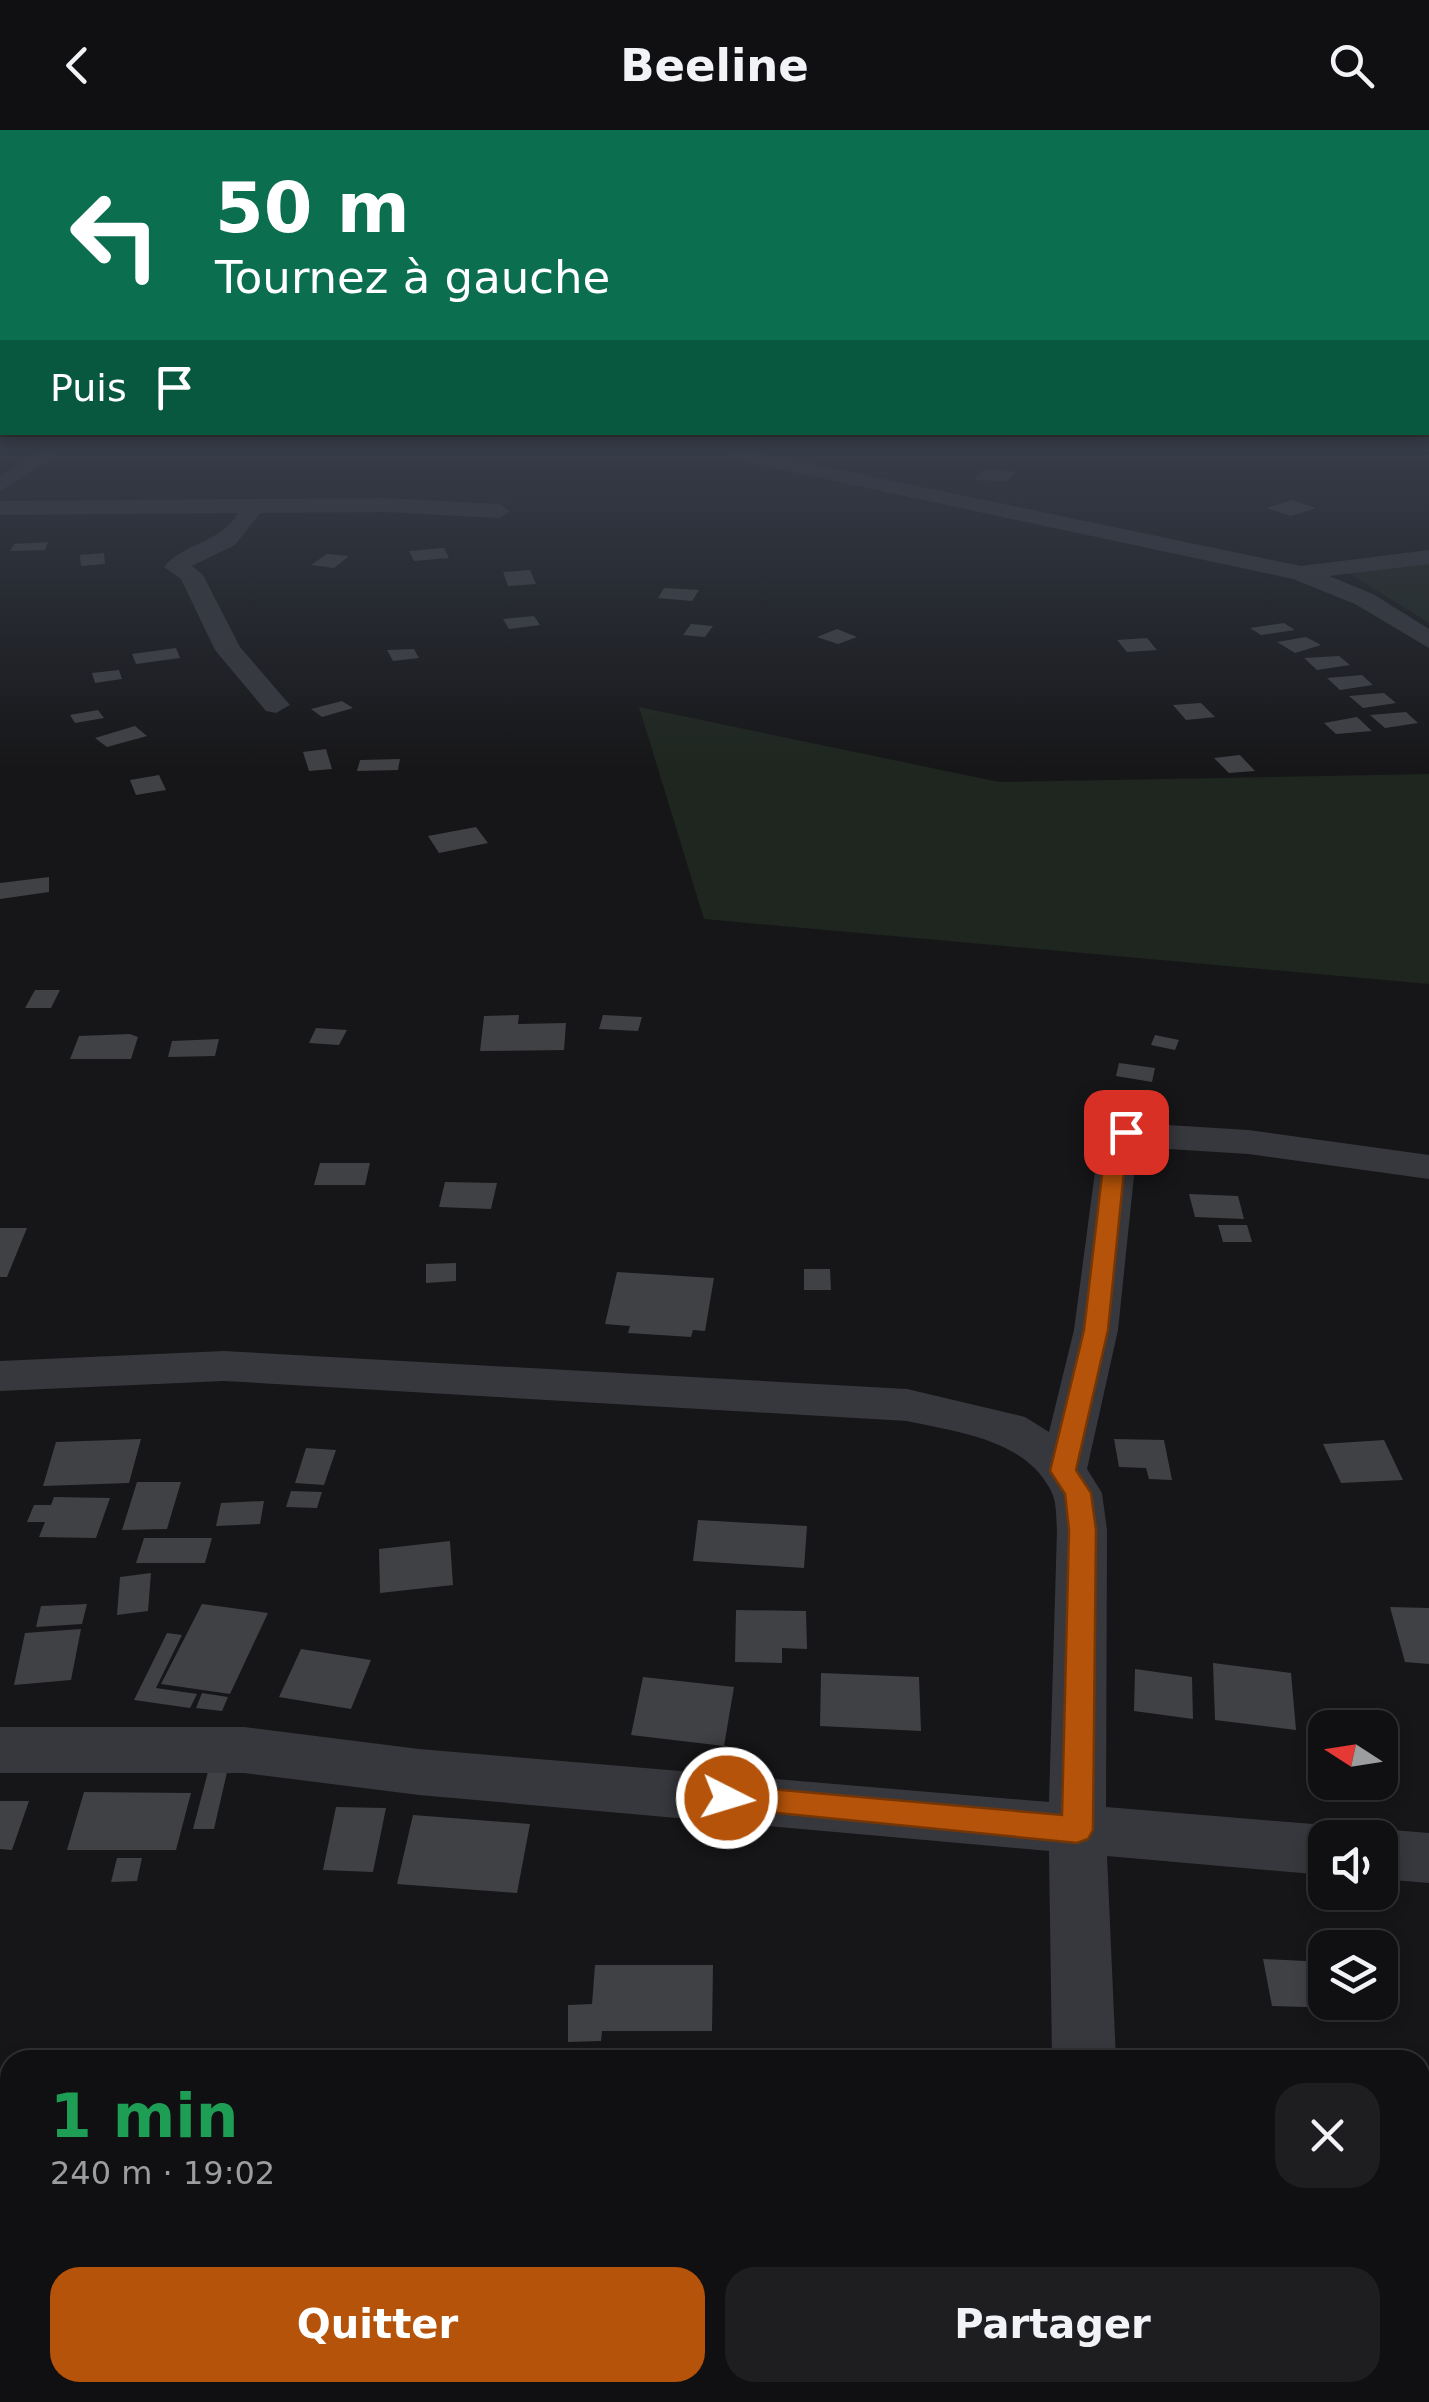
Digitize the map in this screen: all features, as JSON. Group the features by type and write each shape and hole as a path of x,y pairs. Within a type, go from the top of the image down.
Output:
{"street":[{"path":"185,559 176,567 191,575 228,650 276,706"},
{"path":"1234,559 1300,573 1364,599 1429,640"},
{"path":"1300,573 1413,559"},
{"path":"1063,1471 1096,1330 1119,1134 1248,1142 1429,1166"},
{"path":"0,1376 224,1366 907,1405 1008,1428 1063,1471 1078,1493 1082,1530 1077,1830 1084,2050"},
{"path":"0,1750 244,1750 419,1772 1308,1849"},
{"path":"1398,1855 1429,1858"}],"shaded area":[{"path":"1429,562 1429,623 1347,572"},
{"path":"639,707 999,782 1429,774 1429,984 704,919"}],"building":[{"path":"80,559 105,559 105,564 81,566"},
{"path":"320,559 345,559 334,568 311,565"},
{"path":"530,570 536,584 508,586 503,572"},
{"path":"664,588 699,590 692,601 658,598"},
{"path":"534,616 540,625 509,629 503,619"},
{"path":"1284,623 1295,630 1261,635 1250,628"},
{"path":"691,624 713,626 705,637 683,635"},
{"path":"837,629 857,637 838,644 817,637"},
{"path":"1306,637 1321,645 1295,653 1277,642"},
{"path":"1147,638 1157,650 1127,652 1117,640"},
{"path":"176,648 180,658 136,664 132,654"},
{"path":"414,649 419,658 393,661 387,650"},
{"path":"1339,656 1350,665 1317,670 1304,658"},
{"path":"119,670 122,679 95,683 92,673"},
{"path":"1362,675 1373,685 1340,690 1327,678"},
{"path":"1384,693 1396,703 1363,708 1349,696"},
{"path":"342,701 353,708 322,717 311,709"},
{"path":"1201,703 1215,717 1186,720 1173,705"},
{"path":"98,710 104,718 75,723 70,715"},
{"path":"1406,712 1418,723 1385,728 1370,715"},
{"path":"1357,717 1372,731 1336,734 1324,723"},
{"path":"135,726 147,736 107,747 95,738"},
{"path":"326,749 332,769 309,771 303,752"},
{"path":"1240,755 1255,771 1229,773 1214,758"},
{"path":"400,759 398,770 357,771 360,760"},
{"path":"159,775 166,790 136,795 130,780"},
{"path":"476,827 488,843 439,853 428,836"},
{"path":"49,877 49,892 0,899 0,883"},
{"path":"35,990 60,990 51,1008 25,1008"},
{"path":"519,1015 518,1024 566,1023 564,1050 480,1051 484,1016"},
{"path":"603,1015 642,1017 638,1031 599,1029"},
{"path":"316,1028 347,1030 339,1045 309,1043"},
{"path":"1155,1035 1179,1040 1175,1050 1151,1045"},
{"path":"79,1036 138,1037 131,1059 70,1059"},
{"path":"219,1039 215,1056 168,1057 172,1041"},
{"path":"1119,1063 1155,1068 1152,1082 1116,1076"},
{"path":"320,1163 370,1163 365,1185 314,1185"},
{"path":"445,1182 497,1183 491,1209 439,1207"},
{"path":"1189,1194 1238,1196 1244,1219 1195,1217"},
{"path":"1218,1225 1247,1225 1252,1242 1223,1242"},
{"path":"0,1228 27,1228 7,1277 0,1277"},
{"path":"456,1263 456,1281 426,1283 426,1264"},
{"path":"804,1269 830,1269 831,1290 804,1290"},
{"path":"617,1272 714,1278 705,1331 693,1330 691,1337 628,1333 630,1326 605,1324"},
{"path":"141,1439 129,1483 43,1486 56,1442"},
{"path":"1114,1439 1164,1440 1172,1480 1149,1479 1146,1468 1119,1467"},
{"path":"1384,1440 1403,1480 1341,1483 1323,1444"},
{"path":"306,1448 336,1450 324,1485 295,1483"},
{"path":"137,1482 181,1482 167,1529 122,1530"},
{"path":"291,1491 322,1492 317,1508 286,1507"},
{"path":"54,1497 110,1498 96,1538 39,1537 45,1522 27,1522 34,1505 51,1505"},
{"path":"264,1501 260,1524 216,1526 221,1503"},
{"path":"698,1520 807,1526 804,1568 693,1561"},
{"path":"144,1538 212,1538 205,1563 136,1563"},
{"path":"450,1541 453,1585 380,1593 379,1549"},
{"path":"151,1573 148,1611 117,1615 120,1577"},
{"path":"87,1604 82,1624 36,1627 41,1606"},
{"path":"202,1604 268,1613 230,1694 161,1684"},
{"path":"1390,1607 1429,1608 1429,1664 1405,1662"},
{"path":"736,1610 806,1611 807,1649 782,1648 782,1663 735,1662"},
{"path":"81,1629 71,1680 14,1685 25,1633"},
{"path":"167,1633 182,1635 156,1688 197,1694 190,1708 134,1700"},
{"path":"301,1649 371,1660 351,1709 279,1697"},
{"path":"1213,1663 1291,1673 1296,1730 1215,1720"},
{"path":"1135,1669 1192,1677 1193,1719 1134,1711"},
{"path":"821,1673 919,1677 921,1731 820,1726"},
{"path":"643,1677 734,1687 724,1746 631,1735"},
{"path":"202,1693 228,1697 222,1711 196,1708"},
{"path":"209,1768 228,1768 214,1829 193,1829"},
{"path":"84,1792 191,1793 176,1850 67,1850"},
{"path":"0,1801 29,1801 12,1850 0,1849"},
{"path":"336,1807 386,1808 373,1872 323,1870"},
{"path":"413,1815 530,1824 517,1893 397,1884"},
{"path":"117,1858 142,1858 137,1881 111,1882"},
{"path":"1263,1959 1308,1961 1308,2007 1272,2006"},
{"path":"595,1965 713,1965 712,2031 602,2031 601,2041 568,2042 568,2005 592,2004"}],"route":[{"path":"727,1798 1077,1830 1084,1595 1082,1530 1078,1493 1063,1471 1096,1330 1116,1140 1126,1132"}]}
